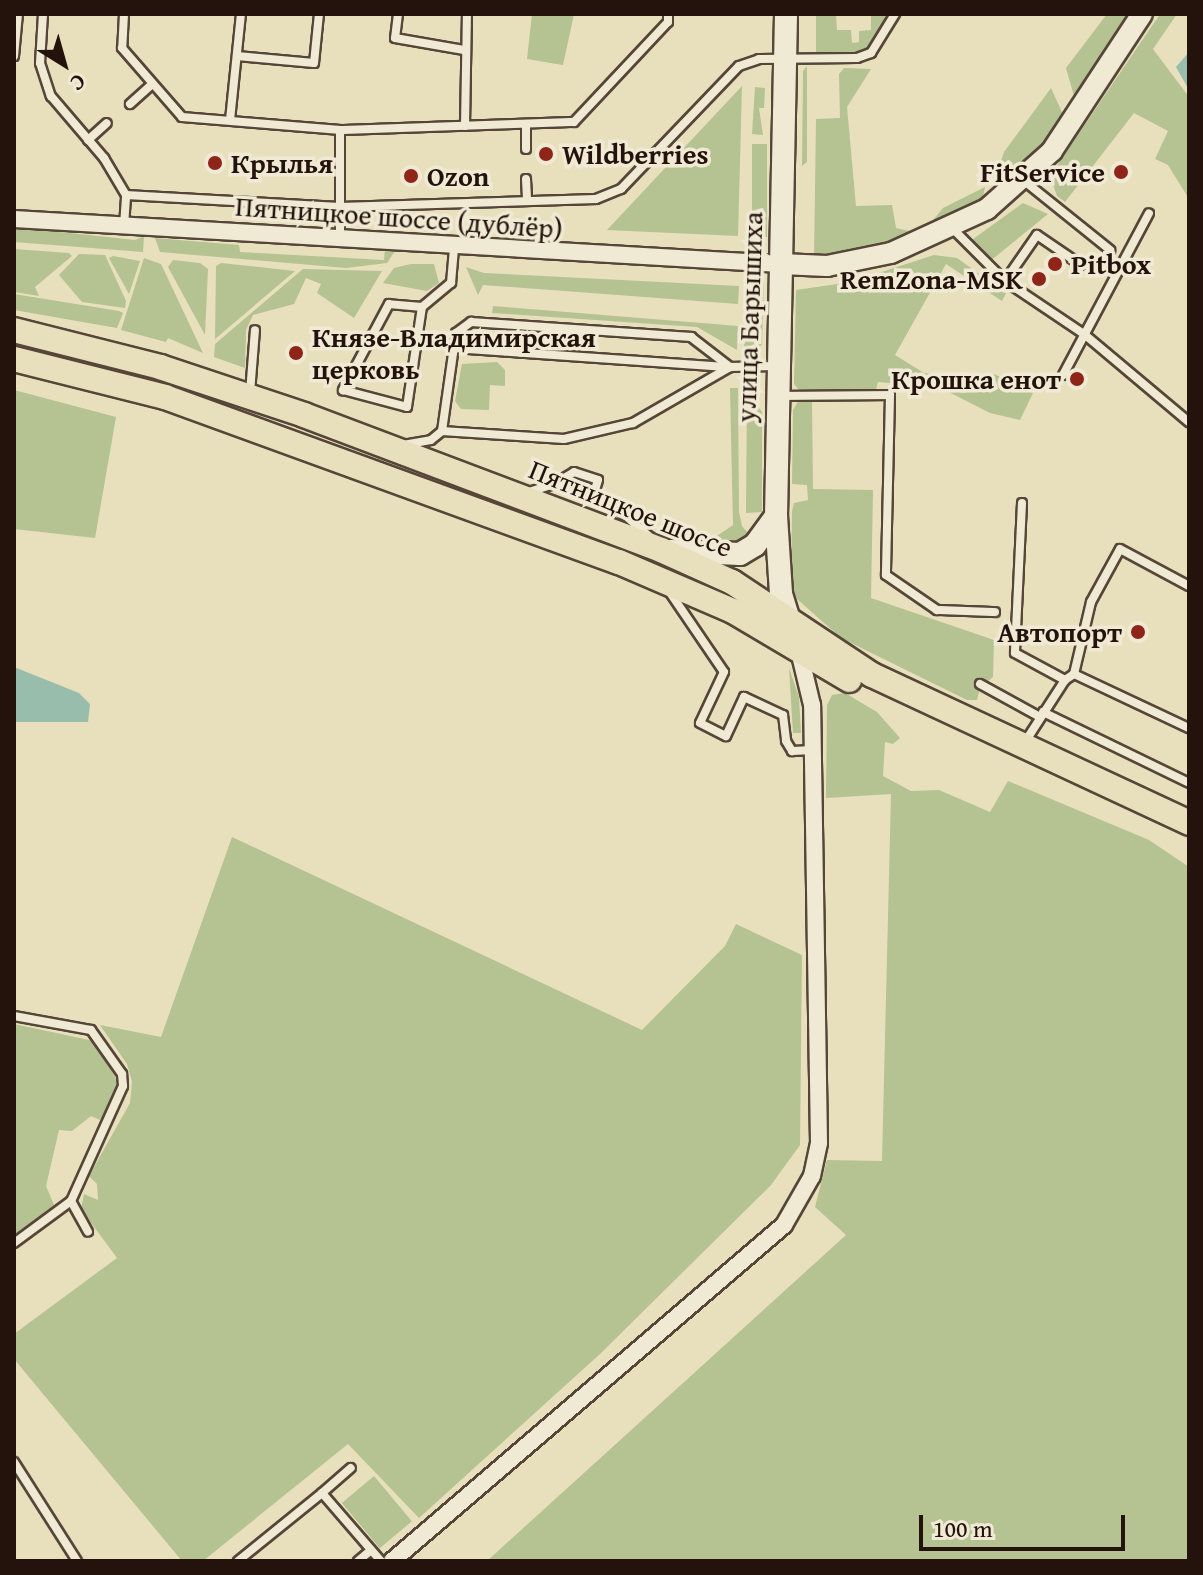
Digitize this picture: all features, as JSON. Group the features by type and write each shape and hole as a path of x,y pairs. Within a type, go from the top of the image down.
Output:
{"main road":[{"name":"улица Барышиха","path":"786,14 775,396 776,516 781,608 799,651"},
{"name":"Пятницкое шоссе","path":"14,330 160,367 250,397 394,447 661,550 781,608 872,675 1186,825"},
{"name":"Пятницкое шоссе","path":"14,361 47,366 165,397 650,574 733,611 862,686 1186,825"},
{"path":"661,550 732,556 755,545 776,516"},
{"path":"733,611 760,617 781,608"}],"street":[{"path":"781,264 857,262 952,228 1023,180 1052,151 1142,14"},
{"name":"Пятницкое шоссе (дублёр)","path":"14,219 781,264"},
{"path":"392,1561 784,1225 801,1201 819,1143 813,750 809,684 799,651"}],"lane":[{"path":"14,56 18,14"},
{"path":"43,14 40,63 51,96 88,140 126,195 124,226"},
{"path":"124,14 122,48 182,117 340,130 574,122 668,22 668,14"},
{"path":"230,120 241,14"},
{"path":"237,56 314,63 319,14"},
{"path":"398,14 395,38 464,50"},
{"path":"465,126 467,14"},
{"path":"126,195 340,207 596,199 621,189 729,74 749,61 857,58 871,53 895,14"},
{"path":"130,104 152,84"},
{"path":"88,140 107,123"},
{"path":"526,124 526,149"},
{"path":"340,130 340,239"},
{"path":"526,179 527,201"},
{"path":"1023,180 1110,250"},
{"path":"1063,375 1149,213"},
{"path":"952,228 1005,281 1084,334 1189,422"},
{"path":"1005,281 1037,235 1081,265"},
{"path":"422,307 389,304 343,390 407,407 422,307 451,283 454,247"},
{"path":"442,431 456,333 471,322 691,337 730,367"},
{"path":"250,397 255,330"},
{"path":"454,348 730,367 776,366"},
{"path":"394,447 431,440 442,431 578,436 633,423 730,367"},
{"path":"775,396 890,395 886,575 937,610 995,612"},
{"path":"520,495 556,483 574,472 598,480 593,496"},
{"path":"556,483 626,512 661,550"},
{"path":"1022,503 1015,653 1065,680"},
{"path":"1022,747 1065,680 1074,674 1091,602 1120,549 1189,586"},
{"path":"650,574 687,612 724,672 700,723 726,736 744,697 783,715 786,741 792,751 813,750"},
{"path":"1074,674 1189,728"},
{"path":"980,684 1189,783"},
{"path":"14,1016 91,1030 122,1074 120,1101 71,1201 14,1243"},
{"path":"71,1201 88,1232"},
{"path":"14,1462 77,1561"},
{"path":"238,1561 351,1468"},
{"path":"322,1493 381,1561"},
{"path":"358,1561 371,1550"}],"shaded area":[{"path":"532,14 574,14 563,65 527,59"},
{"path":"816,14 836,14 837,30 851,30 852,43 859,42 859,31 871,30 871,14 891,14 868,50 857,55 816,55"},
{"path":"1107,14 1131,14 1081,98 1074,96 1066,68"},
{"path":"1160,14 1177,14 1153,49 1189,97 1189,199 1168,165 1155,159 1168,131 1134,113 1065,202 1057,196 1050,176"},
{"path":"1189,52 1189,90 1176,67"},
{"path":"807,66 807,162 802,166 803,71"},
{"path":"844,68 871,69 847,107 856,206 892,205 896,228 909,231 909,238 867,253 814,259 816,119 840,118 839,74"},
{"path":"742,86 738,236 607,230"},
{"path":"755,87 765,88 764,108 759,108 763,135 752,134"},
{"path":"1051,88 1065,119 1049,144 1001,184 996,176 1004,152"},
{"path":"752,144 767,144 767,237 752,237"},
{"path":"985,187 981,205 929,225 943,208"},
{"path":"1023,203 1048,214 989,262 969,242"},
{"path":"14,227 135,240 144,236 143,252 14,242"},
{"path":"155,238 239,245 240,252 384,260 385,250 395,251 387,263 346,268 160,252"},
{"path":"14,249 69,253 72,256 35,287 39,296 14,292"},
{"path":"79,254 105,255 126,301 125,308 82,302 59,275"},
{"path":"934,255 957,258 1006,293 1002,301 946,264 895,355 924,373 990,379 994,374 1033,393 1020,420 990,413 939,387 878,382 875,393 799,390 794,384 796,290 851,282"},
{"path":"109,258 140,261 129,294"},
{"path":"144,258 161,264 203,353 168,338 166,342 121,330"},
{"path":"173,260 200,263 208,269 205,335 168,267"},
{"path":"221,263 295,271 215,339 216,266"},
{"path":"434,264 439,283 427,291 383,283 394,268"},
{"path":"466,267 484,273 739,286 738,304 483,285 478,295"},
{"path":"303,269 382,271 354,318 317,293 321,284 306,278 294,304 253,315 246,330 245,368 214,357 215,344"},
{"path":"764,283 762,345 744,351 747,286"},
{"path":"14,294 123,313 117,328 14,310"},
{"path":"493,306 738,326 737,350 697,327 492,313"},
{"path":"497,362 505,370 505,386 490,385 489,410 461,409 455,401 462,364"},
{"path":"730,388 738,388 739,512 742,526 754,540 712,552 673,538 675,532 714,538 733,525"},
{"path":"14,390 116,417 95,538 14,529"},
{"path":"747,391 762,412 762,512 746,513"},
{"path":"799,400 812,401 813,489 873,490 871,598 994,640 993,677 980,688 977,700 967,700 841,638 797,599 791,584 792,511 794,503 808,500 807,485 792,484 793,410"},
{"path":"14,667 79,693 90,704 88,722 14,722"},
{"path":"789,668 799,697 801,733 793,733"},
{"path":"845,693 877,712 900,738 893,744 885,742 883,776 911,791 939,790 990,812 1008,781 1149,840 1189,867 1189,1561 487,1561 846,1235 815,1207 827,1160 882,1161 891,794 826,798 827,705 832,695"},
{"path":"232,837 642,1030 725,946 736,924 802,955 800,1145 771,1185 600,1354 419,1518 348,1444 203,1561 182,1561 14,1359 14,1334 117,1258 81,1209 84,1194 98,1200 97,1184 89,1176 130,1103 132,1082 127,1064 100,1025 161,1037"},
{"path":"14,1024 94,1041 118,1082 114,1099 100,1120 91,1116 72,1131 59,1130 46,1186 54,1205 14,1235"},
{"path":"374,1476 412,1521 380,1548 342,1503"}],"place":[{"name":"Wildberries","path":"546,154"},
{"name":"Крылья","path":"215,163"},
{"name":"FitService","path":"1121,172"},
{"name":"Ozon","path":"411,176"},
{"name":"Pitbox","path":"1055,264"},
{"name":"RemZona-MSK","path":"1039,279"},
{"name":"Князе-Владимирская церковь","path":"296,353"},
{"name":"Крошка енот","path":"1077,379"},
{"name":"Автопорт","path":"1138,632"}]}
